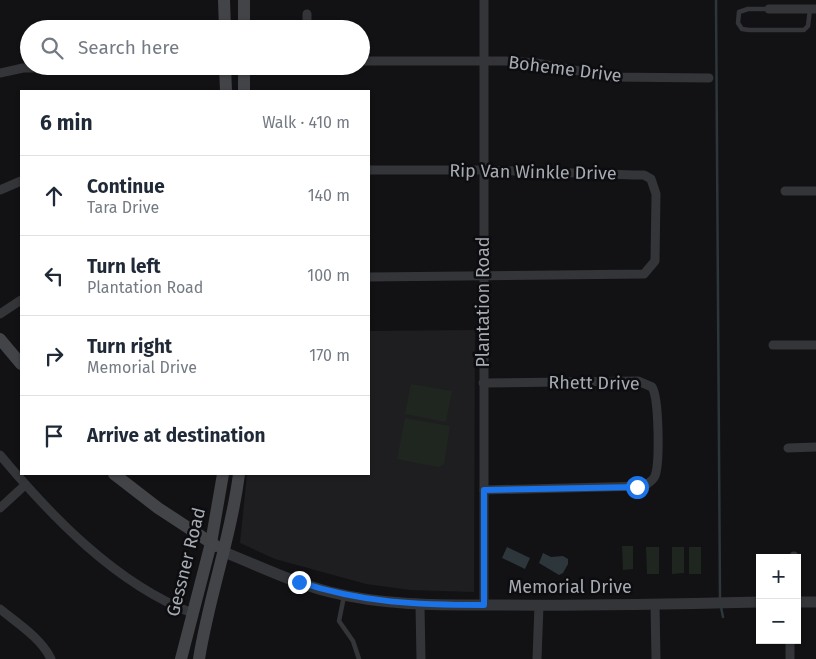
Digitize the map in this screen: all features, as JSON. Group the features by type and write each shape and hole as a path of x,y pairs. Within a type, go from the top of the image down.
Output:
{"main road":[{"path":"224,0 225,20"},
{"path":"244,0 244,20"},
{"path":"225,75 226,90"},
{"path":"244,75 244,90"},
{"path":"0,339 20,363"},
{"name":"Memorial Drive","path":"115,475 158,508 224,552"},
{"name":"Gessner Road","path":"181,659 211,543 223,475"},
{"name":"Gessner Road","path":"198,659 206,618 234,514 239,475"}],"street":[{"name":"Plantation Road","path":"484,0 484,605"},
{"path":"769,9 813,9"},
{"path":"307,14 307,20"},
{"name":"Boheme Drive","path":"370,61 536,63 612,77 709,78"},
{"path":"0,74 20,69"},
{"name":"Rip Van Winkle Drive","path":"370,170 483,170 644,176 651,179 655,187 656,223 655,261 644,274 370,278"},
{"path":"0,190 20,181"},
{"path":"785,191 816,191"},
{"path":"0,314 20,301"},
{"path":"773,346 816,346"},
{"name":"Rhett Drive","path":"483,384 638,381 646,383 652,387 656,394 657,438 655,477 644,486 484,490"},
{"path":"788,448 816,447"},
{"path":"0,456 60,523 98,555 132,580 177,607 192,613"},
{"path":"0,508 25,486"},
{"name":"Memorial Drive","path":"224,552 293,580 344,595 374,601 420,605 756,602"},
{"path":"801,602 816,602"},
{"path":"655,604 656,659"},
{"path":"420,605 421,659"},
{"path":"538,659 539,605"},
{"path":"0,609 47,651 51,659"},
{"path":"790,644 790,659"}],"lane":[{"path":"769,9 748,9 739,12 738,23 742,29 750,30 804,30 808,26 813,9"},
{"path":"344,595 339,621 353,641 360,659"}],"shaded area":[{"path":"475,330 474,592 410,590 366,584 275,559 240,543 247,475 370,475 370,331"},
{"path":"411,384 452,391 446,422 405,414"},
{"path":"405,418 450,426 444,464 438,467 397,459"},
{"path":"622,546 633,546 633,569 623,570"},
{"path":"507,547 530,558 525,569 502,558"},
{"path":"646,547 659,547 659,574 647,574"},
{"path":"672,547 684,547 684,573 672,574"},
{"path":"689,547 701,547 701,574 689,574"},
{"path":"543,553 551,557 563,556 568,559 568,564 563,573 559,575 539,563"}],"waterway":[{"path":"716,0 720,599"},
{"path":"721,607 723,617"}],"route":[{"path":"299,582 330,592 374,601 420,605 484,605 484,490 637,487"}]}
